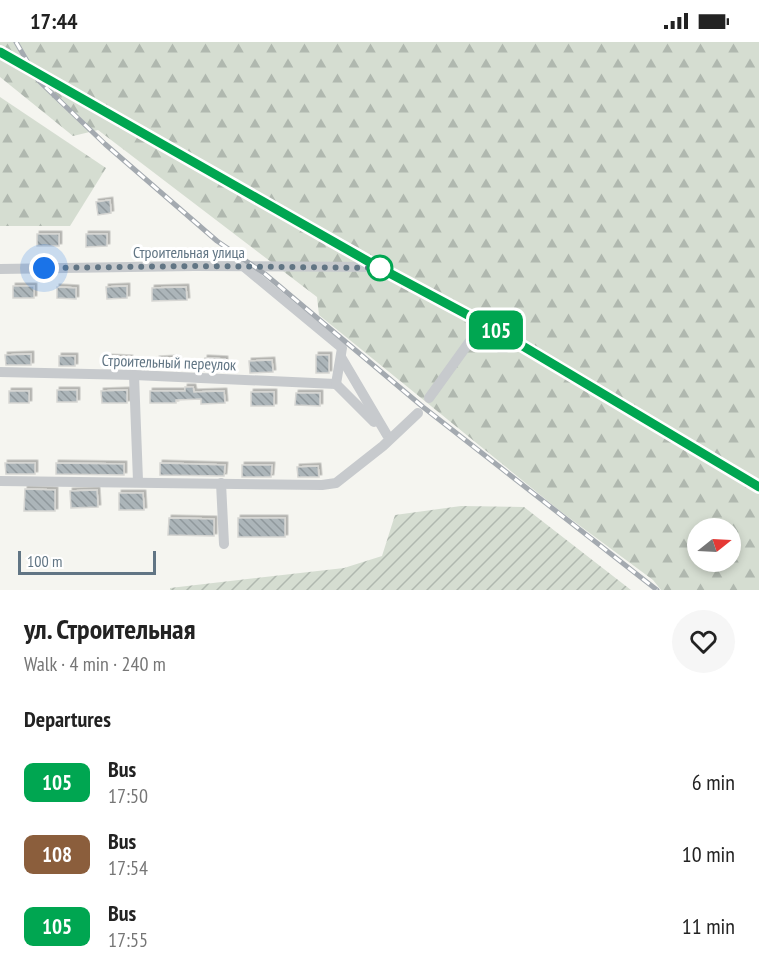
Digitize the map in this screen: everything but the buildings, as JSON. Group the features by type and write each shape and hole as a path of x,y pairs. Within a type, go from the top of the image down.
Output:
{"street":[{"path":"0,52 378,267 483,323 759,487"},
{"path":"243,267 342,348 336,384 388,437"},
{"name":"Строительная улица","path":"0,269 378,267"},
{"path":"429,398 483,323"},
{"path":"341,357 388,437"},
{"name":"Строительный переулок","path":"0,372 336,384"},
{"path":"134,375 138,481"},
{"path":"0,481 321,485 336,483 418,412"},
{"path":"221,483 224,544"}],"green space":[{"path":"0,42 759,42 759,590 661,590 653,580 560,511 319,315 317,297 98,130 73,136 0,77"},
{"path":"0,97 106,168 70,226 0,226"},
{"path":"461,506 524,507 631,590 170,590 170,588 344,568 382,556 395,515"}],"railway":[{"path":"16,42 38,80 105,144 217,241 265,274 423,407 657,590"}],"bus line":[{"name":"105","path":"0,52 378,267 494,329 759,487"}],"route":[{"path":"44,268 194,266 380,268"}]}
